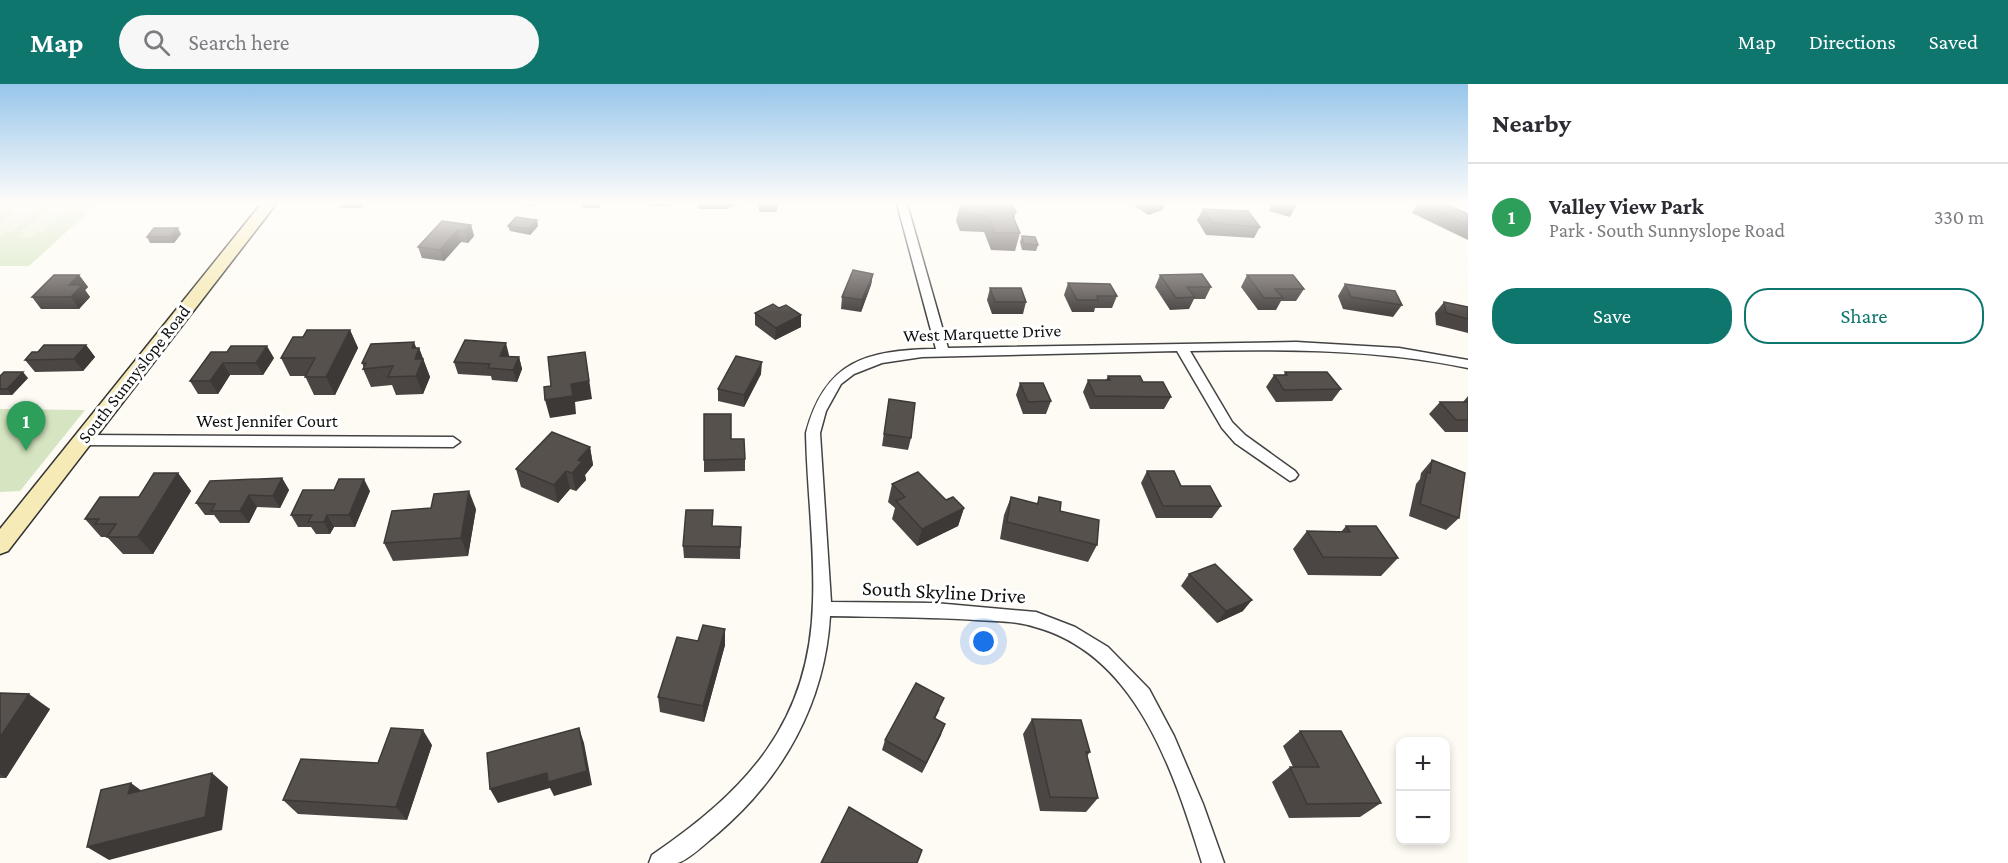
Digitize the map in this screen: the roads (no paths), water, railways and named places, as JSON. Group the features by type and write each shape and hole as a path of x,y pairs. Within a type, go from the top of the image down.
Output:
{"street":[{"name":"South Sunnyslope Road","path":"0,545 240,240"},
{"path":"912,240 943,352"},
{"name":"West Marquette Drive","path":"660,863 690,843 739,801 782,750 800,712 814,674 822,609 813,470 813,433 818,408 826,391 845,373 863,363 893,356 943,352 1182,348 1352,347 1412,352 1468,364"},
{"path":"1182,348 1227,425 1240,439 1290,475"},
{"name":"West Jennifer Court","path":"82,440 453,442"},
{"name":"South Skyline Drive","path":"822,609 935,610 998,614 1036,619 1070,632 1102,653 1142,695 1162,733 1196,811 1213,863"}],"place":[{"name":"Valley View Park","path":"26,451"}]}
